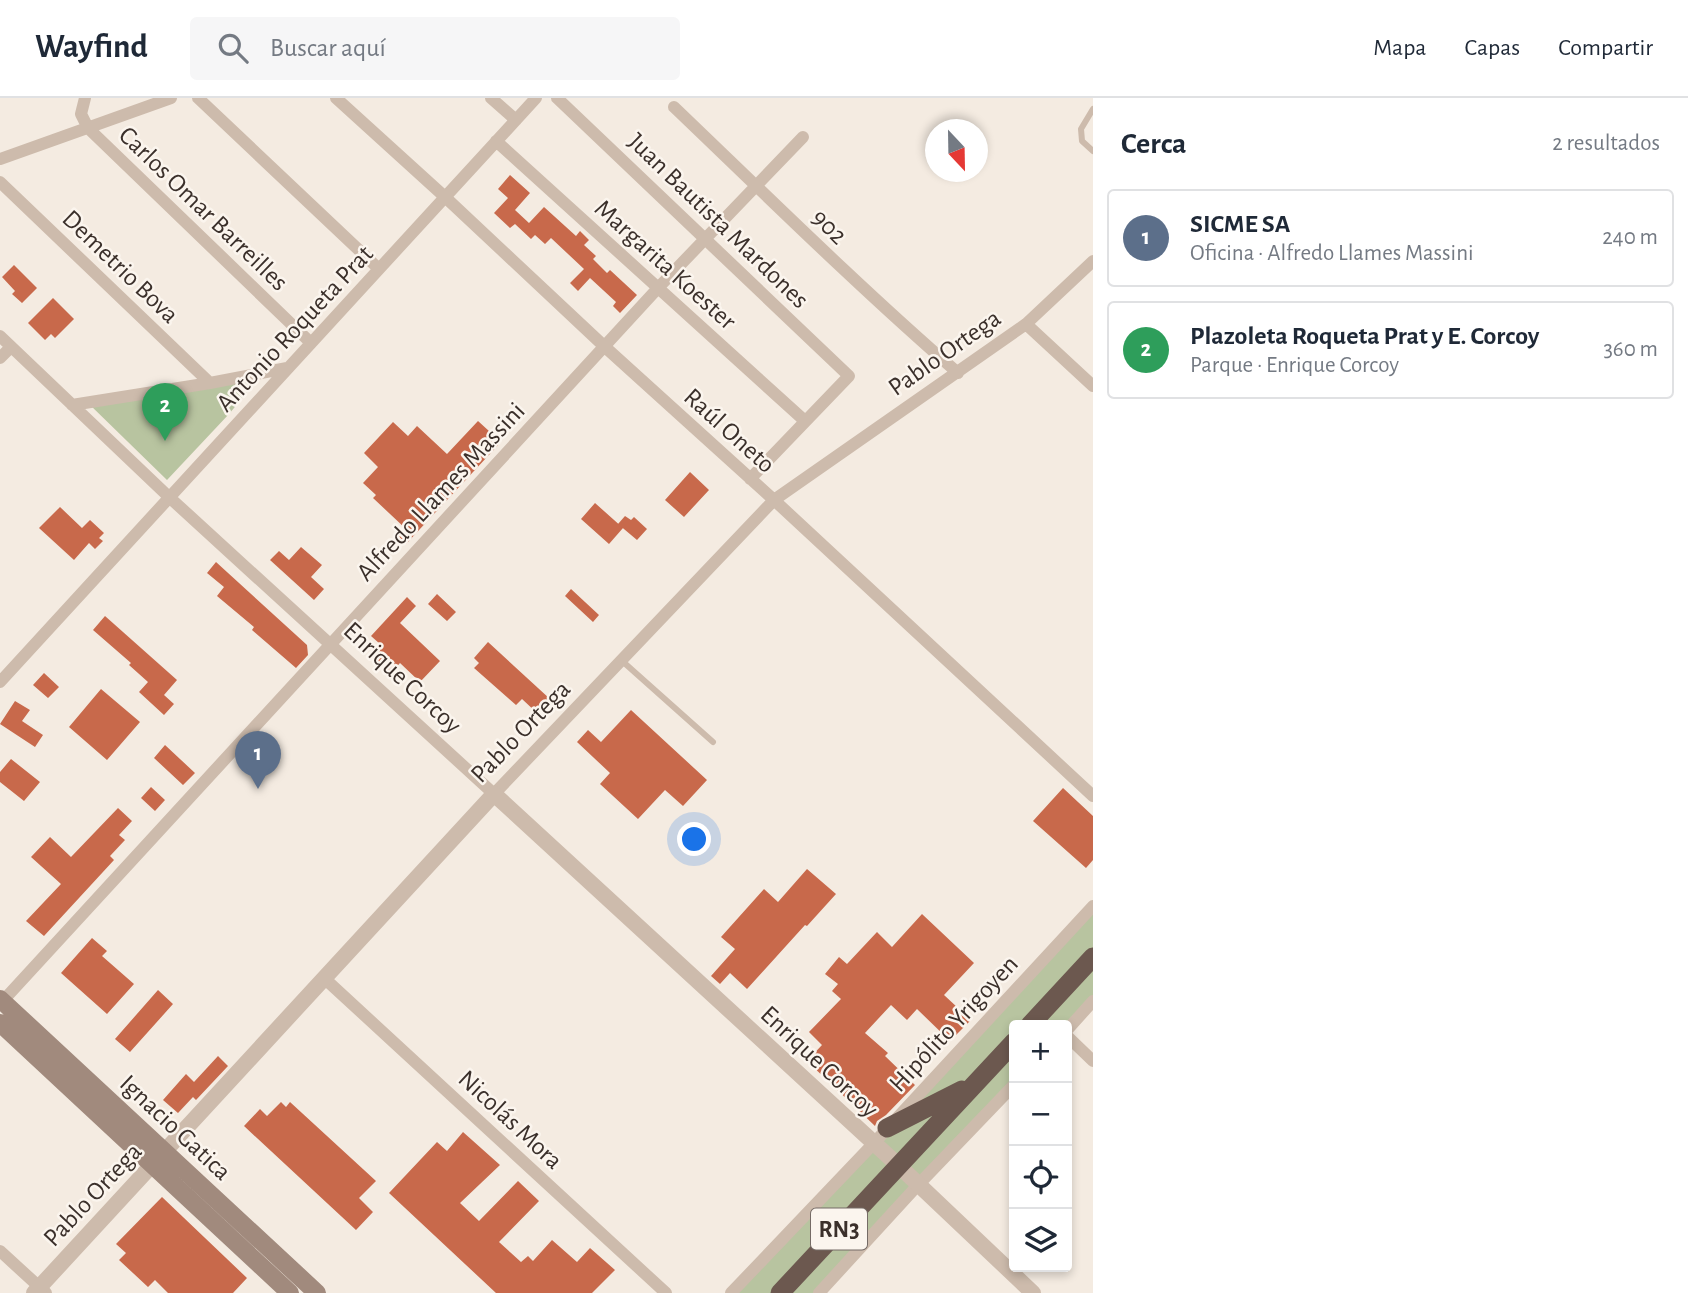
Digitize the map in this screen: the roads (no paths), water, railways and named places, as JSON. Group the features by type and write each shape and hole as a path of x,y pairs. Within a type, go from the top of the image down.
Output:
{"highway":[{"path":"1035,1020 1093,957"},
{"name":"RN3","path":"780,1293 1009,1047"},
{"path":"887,1128 1009,1063"}],"main road":[{"name":"Ignacio Gatica","path":"1,1001 290,1293"},
{"name":"Ignacio Gatica","path":"0,1023 317,1293"}],"street":[{"name":"Carlos Omar Barreilles","path":"85,98 81,114 88,128 312,343"},
{"path":"0,159 171,98"},
{"path":"198,98 379,269"},
{"name":"Raúl Oneto","path":"336,98 1093,796"},
{"path":"491,98 516,120"},
{"name":"Antonio Roqueta Prat","path":"0,682 536,98"},
{"name":"Juan Bautista Mardones","path":"557,98 849,376 805,421"},
{"name":"902","path":"674,107 855,281 958,373"},
{"name":"Alfredo Llames Massini","path":"1,1001 658,288 803,137"},
{"name":"Margarita Koester","path":"496,141 805,421"},
{"name":"Demetrio Bova","path":"0,182 210,383"},
{"name":"Pablo Ortega","path":"40,1291 494,794 774,500 1026,324 1093,261"},
{"path":"1026,324 1093,386"},
{"name":"Enrique Corcoy","path":"0,336 169,498 330,643 1034,1293"},
{"path":"0,358 10,347"},
{"path":"72,405 288,368"},
{"path":"750,479 805,421"},
{"name":"Hipólito Yrigoyen","path":"731,1293 1093,906"},
{"name":"Nicolás Mora","path":"324,978 666,1293"},
{"path":"1072,1024 1093,1001"},
{"path":"1072,1041 1093,1062"},
{"path":"819,1293 1009,1089"},
{"path":"0,1251 40,1291"},
{"path":"290,1293 301,1278"}],"lane":[{"path":"1093,109 1081,129 1082,141 1093,151"},
{"path":"621,660 713,742"}],"place":[{"name":"Plazoleta Roqueta Prat y E. Corcoy","path":"165,441"},
{"name":"SICME SA","path":"258,789"}]}
